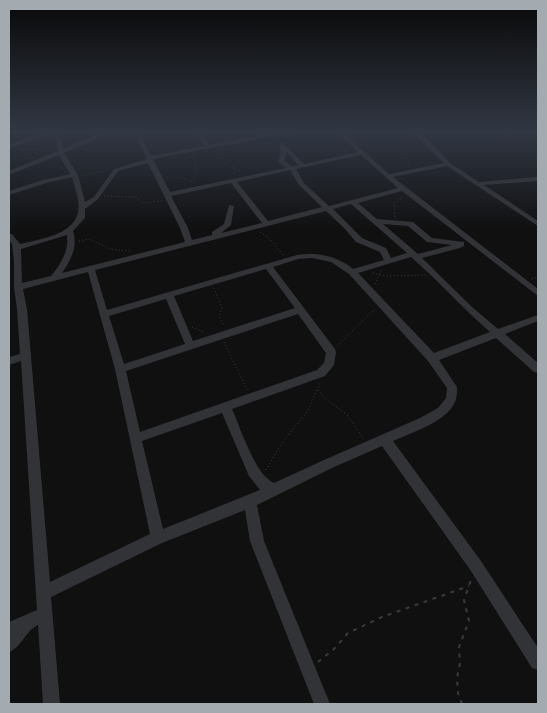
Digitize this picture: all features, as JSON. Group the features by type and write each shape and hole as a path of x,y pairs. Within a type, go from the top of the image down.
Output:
{"street":[{"path":"16,248 70,231 82,218 83,207 75,176 68,163"},
{"path":"83,207 94,199 113,172 137,163"},
{"path":"152,163 190,243"},
{"path":"283,163 295,172 301,184 359,240 383,250 389,261"},
{"path":"168,197 202,187 306,163"},
{"path":"374,163 402,190 471,240 538,293"},
{"path":"9,173 35,164"},
{"path":"388,176 448,164 538,224"},
{"path":"9,193 46,181 75,176"},
{"path":"478,184 538,179"},
{"path":"234,180 267,224"},
{"path":"18,287 402,190"},
{"path":"353,202 434,273 458,298 538,369"},
{"path":"208,238 225,227 231,206"},
{"path":"228,219 235,223 255,227"},
{"path":"375,222 412,224 432,241 461,244"},
{"path":"54,278 66,260 71,246 70,231"},
{"path":"9,236 14,241 16,248 18,287 22,309 46,614 51,704"},
{"path":"358,270 471,240"},
{"path":"44,593 158,538 250,502 378,441 424,422 442,411 451,399 452,387 432,358 378,301 358,270 334,260 316,256 305,256 286,260 104,314"},
{"path":"66,260 73,267 88,270"},
{"path":"137,438 321,372 329,365 332,352 268,265"},
{"path":"88,270 104,314 120,369 131,425 137,438 158,538"},
{"path":"169,294 191,347"},
{"path":"120,369 300,310"},
{"path":"432,358 538,318"},
{"path":"9,361 25,356"},
{"path":"225,406 253,472 260,482 275,490"},
{"path":"378,441 476,566 538,662"},
{"path":"250,502 257,541 322,704"},
{"path":"9,630 46,614"},
{"path":"9,644 29,620"}],"path":[{"path":"193,163 196,170 193,176 194,182"},
{"path":"224,163 249,176"},
{"path":"409,163 410,172"},
{"path":"232,167 235,172 234,180"},
{"path":"75,176 119,169"},
{"path":"158,176 182,178 202,187"},
{"path":"394,222 396,214 394,203 402,199 402,190"},
{"path":"94,199 105,196 136,197 142,203 168,197"},
{"path":"255,227 270,239 286,260"},
{"path":"71,246 80,240 88,240 111,249 128,250 139,256"},
{"path":"358,270 385,276 418,277 434,273"},
{"path":"208,282 214,287 222,308 219,317 227,329 220,336"},
{"path":"332,352 358,323 373,313 378,301"},
{"path":"180,322 220,336 242,378 249,398"},
{"path":"260,482 281,444 307,412 317,390 321,372"},
{"path":"317,390 324,398 350,418 352,425 359,431 362,438 378,441"},
{"path":"462,704 458,692 457,678 460,663 459,647 469,620 464,600 476,566"},
{"path":"308,670 332,651 348,632 382,617 469,586"}]}
